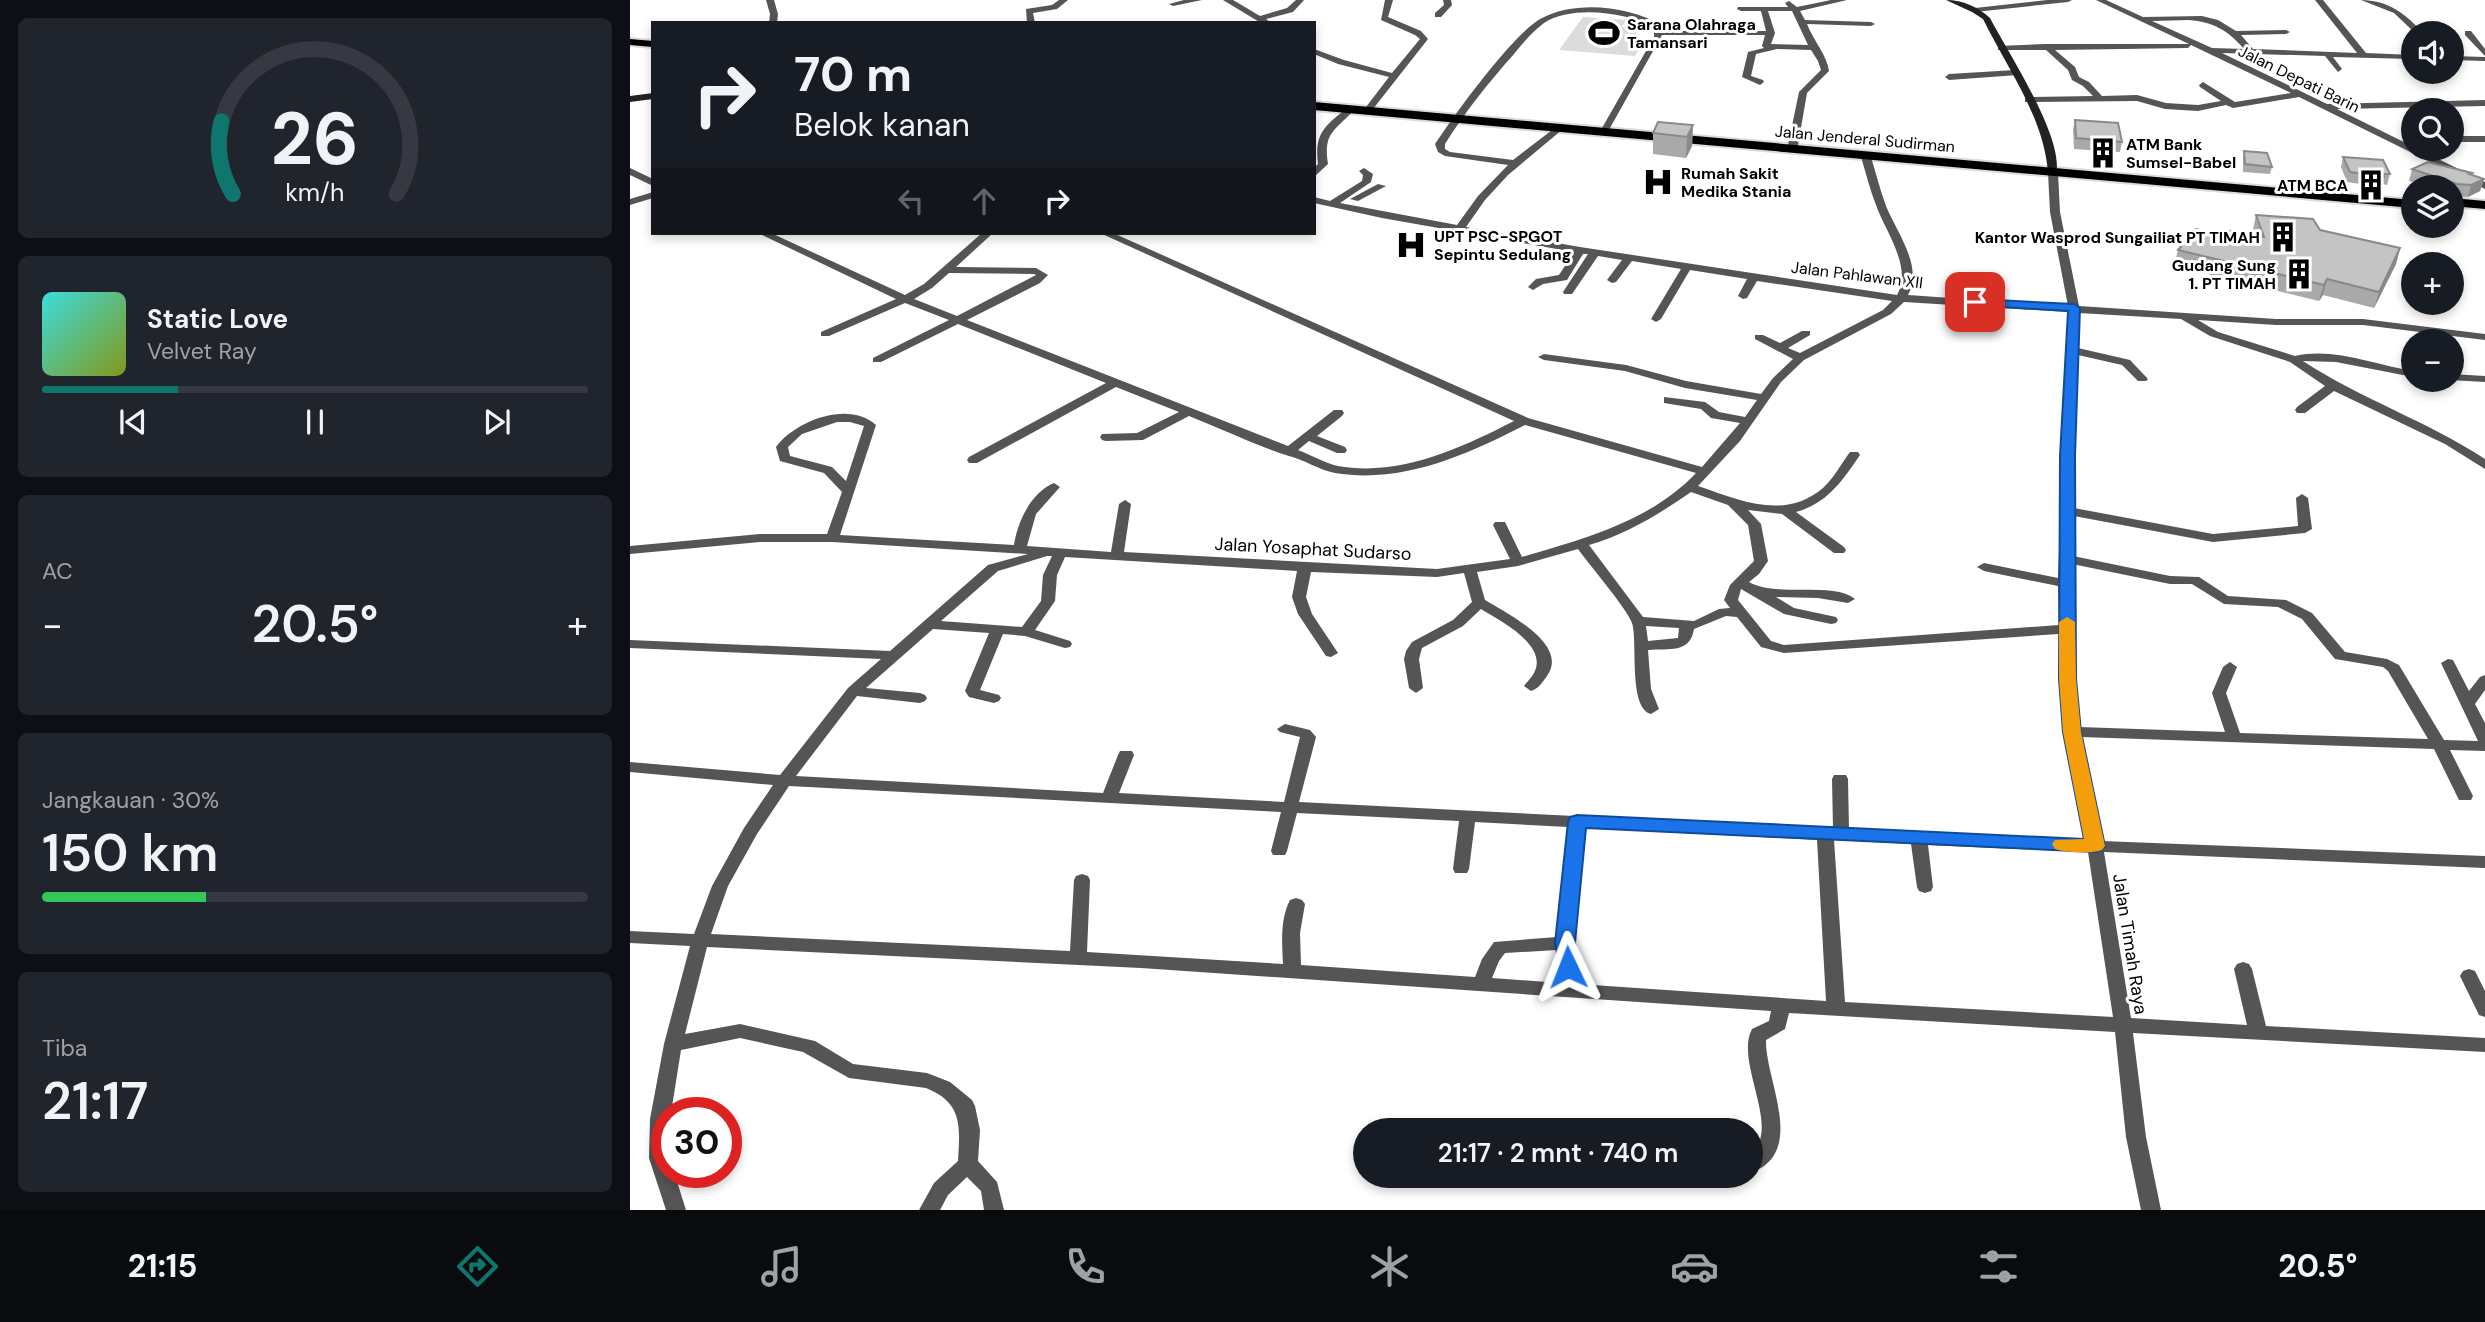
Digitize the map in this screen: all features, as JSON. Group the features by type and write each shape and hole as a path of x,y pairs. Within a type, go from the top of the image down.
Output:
{"highway":[{"path":"630,44 651,46"},
{"name":"Jalan Jenderal Sudirman","path":"1316,104 1370,107 1559,129 1867,157 2401,198"},
{"name":"Jalan Jenderal Sudirman","path":"1316,104 1350,110 1606,128 2401,203"},
{"path":"2464,203 2485,205"},
{"path":"2464,209 2485,211"}],"main road":[{"path":"1950,0 1975,10 1986,18 2051,152 2053,170"},
{"path":"630,99 651,96"}],"street":[{"path":"769,0 774,14 773,21"},
{"path":"1031,21 1029,11 1054,7 1064,0"},
{"path":"1173,4 1198,0"},
{"path":"1227,0 1264,21 1290,10 1300,0"},
{"path":"1370,107 1424,39 1418,33 1384,18 1389,0"},
{"path":"1438,15 1448,5 1447,0"},
{"path":"1610,11 1618,0"},
{"path":"1785,0 1796,9 1804,22 1813,48 1823,61 1825,71 1800,97 1800,117 1793,145"},
{"path":"1741,9 1796,9 1843,0"},
{"path":"1975,10 2068,0"},
{"name":"Jalan Depati Barin","path":"2100,0 2485,186"},
{"path":"2319,0 2363,55"},
{"path":"2365,0 2397,11 2407,21"},
{"path":"1763,9 1768,17 1771,33 1765,45 1773,48 1813,48"},
{"path":"1513,163 1443,152 1439,147 1521,41 1539,22 1566,13 1610,11 1654,24 1658,33"},
{"path":"2139,19 2205,18 2217,21 2237,33 2250,51"},
{"path":"1804,22 1871,24"},
{"path":"2237,33 2286,32"},
{"path":"1658,33 1771,33"},
{"path":"1606,128 1658,33"},
{"path":"2468,33 2485,54"},
{"path":"2001,48 2178,46 2401,57"},
{"path":"2046,47 2072,69 2076,79 2086,84 2099,98"},
{"path":"1760,82 1746,77 1752,52 1773,48"},
{"path":"1316,52 1341,62 1394,76"},
{"path":"2327,54 2338,69"},
{"path":"2464,58 2485,59"},
{"path":"1949,77 2015,74"},
{"path":"2203,85 2226,102 2238,105 2298,95"},
{"path":"2028,100 2139,98 2165,106 2187,108 2202,108 2226,102"},
{"path":"2323,107 2485,103"},
{"path":"1316,172 1323,164 1319,147 1322,137 1350,110"},
{"path":"1460,228 1477,200 1513,163 1559,129"},
{"path":"2390,139 2401,139"},
{"path":"2464,139 2485,139"},
{"path":"1867,157 1881,206 1899,245 1906,269 1906,289 1901,298"},
{"path":"1336,205 1366,182 1368,174 1364,170"},
{"name":"Jalan Timah Raya","path":"2053,170 2055,212 2074,308 2067,456 2067,679 2072,732 2095,846 2123,1026 2136,1137 2151,1210"},
{"path":"630,171 651,182"},
{"path":"1336,205 1381,186"},
{"path":"630,202 651,196"},
{"name":"Jalan Pahlawan XII","path":"1316,200 1580,250 1752,278 1901,298 2276,321 2390,324 2485,337"},
{"path":"768,235 905,299 1288,452 1343,471 1398,471 1443,458 1524,421"},
{"path":"825,334 905,299 937,280 986,235"},
{"path":"1109,235 1524,421 1705,472"},
{"path":"1533,287 1543,281 1563,278 1580,250"},
{"path":"1568,292 1595,252"},
{"path":"1612,280 1629,258"},
{"path":"1656,319 1687,267"},
{"path":"877,360 1036,281 1043,275 1035,271 948,270"},
{"path":"1742,296 1752,278"},
{"name":"Jalan Yosaphat Sudarso","path":"630,550 760,538 832,538 1410,573 1470,570 1518,562 1581,544 1650,514 1690,487 1749,422 1777,380 1800,358 1887,312 1901,298"},
{"path":"2182,315 2214,334 2294,360 2333,386 2449,441 2485,465"},
{"path":"1781,348 1806,333"},
{"path":"1759,337 1800,358"},
{"path":"2073,350 2126,362 2142,379"},
{"path":"1544,357 1626,368 1764,402"},
{"path":"2294,360 2305,357 2331,359 2401,372"},
{"path":"2464,378 2485,379"},
{"path":"973,460 1115,383"},
{"path":"2301,410 2333,386"},
{"path":"1714,415 1732,399 1764,402"},
{"path":"1668,400 1704,405 1714,415 1749,422"},
{"path":"1106,437 1140,437 1188,412"},
{"path":"1288,452 1338,413"},
{"path":"832,538 870,432 869,423 850,420 825,422 803,427 790,436 782,447 784,458 828,470 848,491"},
{"path":"1309,437 1341,450"},
{"path":"1690,487 1768,512 1786,511 1818,498 1829,489 1854,455"},
{"path":"1020,549 1028,514 1054,487"},
{"path":"2069,511 2217,538 2305,529 2302,498"},
{"path":"1731,500 1754,524 1761,559 1759,566 1740,582 1730,597 1766,644 1778,649 2067,629"},
{"path":"1117,555 1125,504"},
{"path":"1786,511 1839,550"},
{"path":"1500,524 1518,562"},
{"path":"1581,544 1639,621 1644,689 1651,709"},
{"path":"982,545 993,568"},
{"path":"676,1210 659,1158 660,1119 673,1044 700,940 720,886 750,832 784,781 853,691 891,656 993,568 1058,552"},
{"path":"1026,632 1048,601 1050,575 1058,552"},
{"path":"2066,559 2170,580 2198,581 2223,600 2267,600 2297,609 2314,623 2340,656 2392,666 2439,744 2465,796"},
{"path":"1305,566 1299,597 1305,614 1331,653"},
{"path":"1984,567 2065,583"},
{"path":"1470,570 1479,603 1527,631 1542,652 1545,667 1542,676 1531,686"},
{"path":"1740,582 1790,611 1831,620"},
{"path":"1762,593 1818,594 1847,598"},
{"path":"1416,688 1411,659 1413,650 1427,637 1456,625 1479,603"},
{"path":"1639,621 1687,625 1698,624 1724,611 1740,613"},
{"path":"928,624 1026,632 1065,644"},
{"path":"1642,646 1681,643 1685,640 1687,625"},
{"path":"994,698 974,694 972,691 998,628"},
{"path":"630,644 891,656"},
{"path":"2448,663 2485,739"},
{"path":"2230,667 2219,693 2234,737"},
{"path":"2468,703 2485,680"},
{"path":"853,691 920,698"},
{"path":"1279,851 1308,737 1306,733 1285,729"},
{"path":"2072,732 2485,746"},
{"path":"1109,798 1126,755"},
{"path":"630,766 784,781 1109,798 1919,839 2485,862"},
{"path":"1836,1009 1833,834 1840,779"},
{"path":"1461,869 1468,816"},
{"path":"1570,990 1565,943 1577,822"},
{"path":"1919,839 1925,887"},
{"path":"1078,958 1082,880"},
{"path":"1292,971 1291,933 1296,904"},
{"path":"630,937 1078,958 1836,1009 2485,1045"},
{"path":"1481,985 1491,959 1500,947 1565,943"},
{"path":"2243,969 2259,1034"},
{"path":"2469,976 2485,1010"},
{"path":"1763,1155 1772,1129 1770,1108 1758,1065 1757,1038 1760,1033 1778,1024 1781,1004"},
{"path":"673,1044 740,1031 808,1046 849,1071 927,1081 943,1087 965,1106 970,1130 968,1164 941,1189 929,1210"},
{"path":"968,1164 990,1188 994,1210"}],"shaded area":[{"name":"Sarana Olahraga Tamansari","path":"1583,17 1626,20 1622,27 1639,29 1634,37 1646,38 1635,56 1559,50"}],"building":[{"path":"2075,120 2118,123 2122,142 2076,138"},
{"path":"1658,122 1693,125 1687,137 1653,133"},
{"path":"2244,151 2267,153 2272,167 2245,164"},
{"path":"2343,157 2383,160 2390,174 2383,174 2384,177 2350,172"},
{"path":"2428,162 2472,173 2469,174 2484,179 2471,185 2464,184 2464,175 2430,175 2412,169"},
{"path":"2256,215 2313,219 2320,230 2400,248 2379,292 2327,279 2324,285 2178,250 2196,229 2226,236 2230,231 2264,237"}],"slow traffic":[{"path":"2061,844 2095,846 2072,732 2067,679 2067,622"}],"place":[{"name":"Sarana Olahraga Tamansari","path":"1604,33"},
{"name":"ATM Bank Sumsel-Babel","path":"2103,153"},
{"name":"Rumah Sakit Medika Stania","path":"1658,182"},
{"name":"ATM BCA","path":"2371,185"},
{"name":"Kantor Wasprod Sungailiat PT TIMAH","path":"2283,237"},
{"name":"UPT PSC-SPGOT Sepintu Sedulang","path":"1411,245"},
{"name":"Gudang Sung 1. PT TIMAH","path":"2299,274"}],"route":[{"path":"1568,967 1565,943 1577,822 2095,846 2072,732 2067,679 2067,456 2074,308 1975,302"}]}
